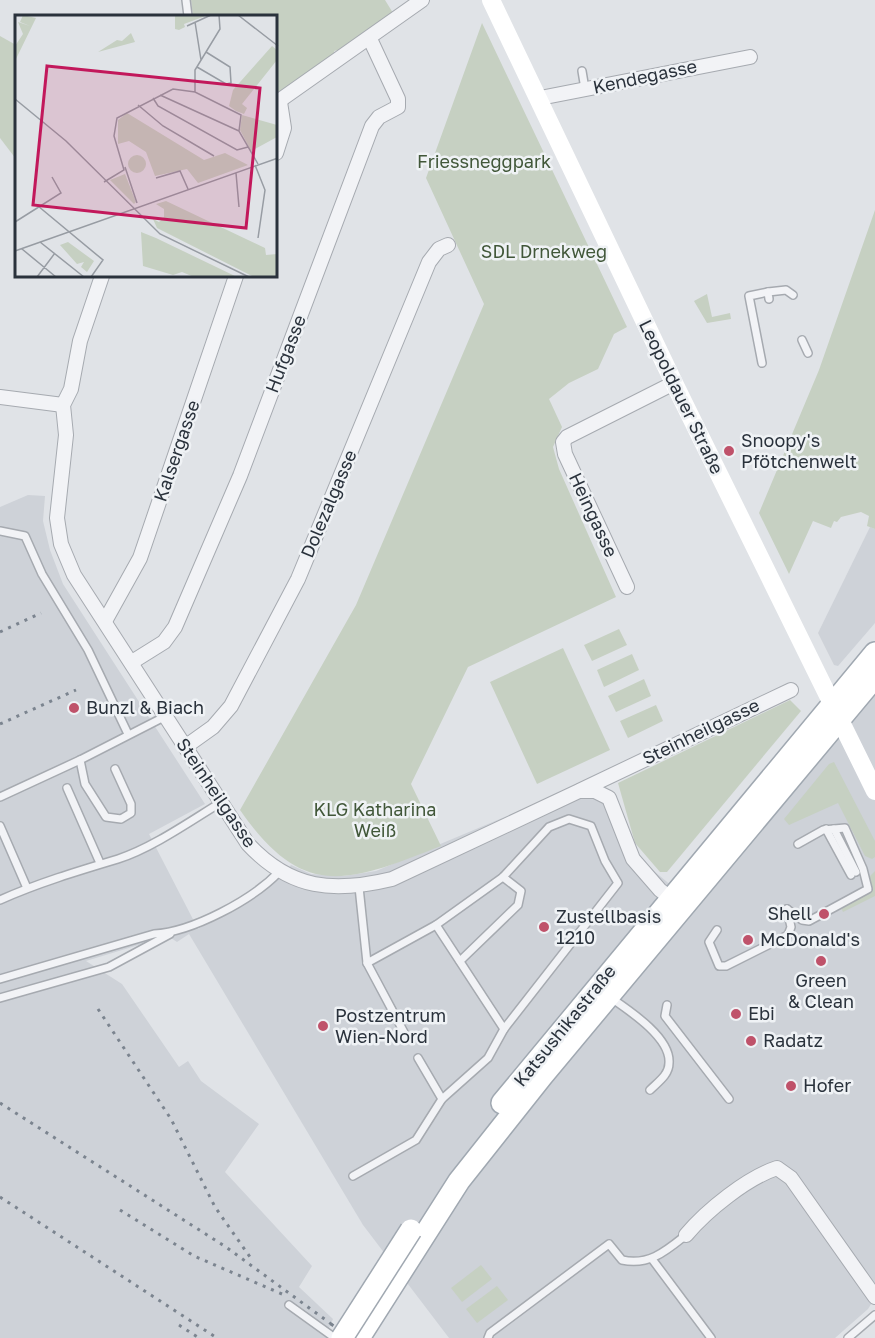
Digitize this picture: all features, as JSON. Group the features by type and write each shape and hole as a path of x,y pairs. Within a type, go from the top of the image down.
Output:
{"main road":[{"name":"Leopoldauer Straße","path":"491,0 540,98 674,383 875,791"},
{"path":"837,711 875,653"},
{"path":"837,711 875,677"},
{"name":"Katsushikastraße","path":"358,1338 451,1171 532,1064 677,903 837,711"},
{"name":"Katsushikastraße","path":"342,1338 417,1234 543,1075 609,997 677,903"}],"street":[{"path":"278,147 284,128 284,117 278,102 422,0"},
{"name":"Hufgasse","path":"132,662 164,642 175,627 240,476 372,126 379,117 398,107 398,99 370,39"},
{"name":"Kendegasse","path":"540,98 750,57"},
{"name":"Dolezalgasse","path":"185,747 213,727 231,706 292,590 429,262 439,249 448,245"},
{"name":"Steinheilgasse","path":"101,278 80,341 71,389 63,405 66,435 57,518 61,544 74,575 132,662 220,803 248,844 279,872 316,885 359,887 392,879 791,690"},
{"name":"Kalsergasse","path":"105,621 140,558 235,278"},
{"name":"Heingasse","path":"627,587 565,453 563,442 567,437 674,383"},
{"path":"0,397 63,405"},
{"path":"579,791 595,791 609,798 633,859 677,903"},
{"path":"687,1235 700,1219 762,1173 777,1168 791,1178 875,1297"}],"lane":[{"path":"186,0 188,15"},
{"path":"582,71 585,89"},
{"path":"762,363 749,296 769,295 786,290 793,295"},
{"path":"802,340 808,353"},
{"path":"0,531 25,536 42,574 88,650 128,734"},
{"path":"0,797 80,760 166,716"},
{"path":"80,760 84,784 106,817 121,819 130,813 131,804 115,769"},
{"path":"67,788 100,863"},
{"path":"0,900 27,888 119,858 174,831 220,803"},
{"path":"353,1176 416,1140 442,1099 488,1058 504,1029 618,883 605,861 591,826 569,819 549,827 503,877 436,925 367,963"},
{"path":"0,826 27,888"},
{"path":"717,930 709,942 719,966 726,966 788,935 791,927 787,909 802,920 809,921 868,889 863,869 845,828 830,829 798,844"},
{"path":"830,829 854,873"},
{"path":"0,998 109,966 172,933 202,922 266,885 279,872"},
{"path":"460,961 518,905 521,891 503,877"},
{"path":"359,887 367,963 407,1038"},
{"path":"436,925 504,1029"},
{"path":"0,979 154,934 172,933"},
{"path":"609,997 654,1031 665,1046 670,1063 665,1076 650,1090"},
{"path":"667,1005 666,1016 729,1099"},
{"path":"418,1058 442,1099"},
{"path":"488,1338 490,1333 609,1244 622,1260 635,1263 652,1259 687,1235"},
{"path":"652,1259 711,1338"},
{"path":"289,1305 335,1338"},
{"path":"848,1338 875,1315"}],"shaded area":[{"path":"28,495 45,496 43,521 50,550 63,584 205,804 149,834 198,929 273,884 291,865 311,874 344,876 376,871 598,778 636,856 685,897 875,681 875,1298 868,1309 835,1338 449,1338 363,1225 189,934 177,942 168,936 86,961 122,984 179,1067 188,1061 201,1081 259,1124 225,1172 312,1266 299,1287 333,1319 326,1335 330,1338 0,1338 0,507"},
{"path":"870,527 875,529 875,623 838,666 834,665 818,633"}],"green space":[{"path":"191,0 385,0 393,13 346,48 334,51 337,58 278,95 278,15 193,15"},
{"path":"482,23 627,327 614,334 598,369 569,383 549,399 562,427 553,447 559,469 616,597 468,667 411,784 441,846 380,868 354,875 330,876 307,871 285,860 263,839 240,810 356,605 484,304 426,178"},
{"path":"0,36 15,44 15,158 0,138"},
{"path":"875,210 875,529 867,526 869,516 861,512 841,517 837,522 834,521 831,528 813,521 789,574 759,513 819,370"},
{"path":"707,294 712,317 730,313 731,319 707,323 694,301"},
{"path":"619,629 627,645 592,661 584,645"},
{"path":"563,648 610,750 537,784 490,682"},
{"path":"632,654 639,670 604,687 597,670"},
{"path":"644,679 651,696 616,712 608,696"},
{"path":"790,700 801,711 667,872 660,872 635,843 618,783"},
{"path":"656,705 663,721 628,738 620,721"},
{"path":"834,762 875,841 875,857 872,859 865,856 838,803 789,825 784,819 829,764"},
{"path":"875,871 875,896 843,912 841,908 869,893 869,877"},
{"path":"481,1265 492,1279 462,1302 451,1288"},
{"path":"497,1286 508,1300 477,1323 466,1309"}],"railway":[{"path":"0,632 41,613"},
{"path":"0,724 76,690"},
{"path":"98,1009 171,1119 215,1207 250,1257"},
{"path":"0,1103 226,1247 338,1329"},
{"path":"0,1197 217,1338"},
{"path":"120,1210 194,1256 282,1294"},
{"path":"331,1324 350,1338"},
{"path":"179,1325 199,1338"}],"place":[{"name":"Snoopy's Pfötchenwelt","path":"729,451"},
{"name":"Bunzl & Biach","path":"74,708"},
{"name":"Shell","path":"824,914"},
{"name":"Zustellbasis 1210","path":"544,927"},
{"name":"McDonald's","path":"748,940"},
{"name":"Green & Clean","path":"821,961"},
{"name":"Ebi","path":"736,1014"},
{"name":"Postzentrum Wien-Nord","path":"323,1026"},
{"name":"Radatz","path":"751,1041"},
{"name":"Hofer","path":"791,1086"}],"park label":[{"name":"Friessneggpark","path":"484,162"},
{"name":"SDL Drnekweg","path":"544,252"},
{"name":"KLG Katharina Weiß","path":"375,820"}]}
